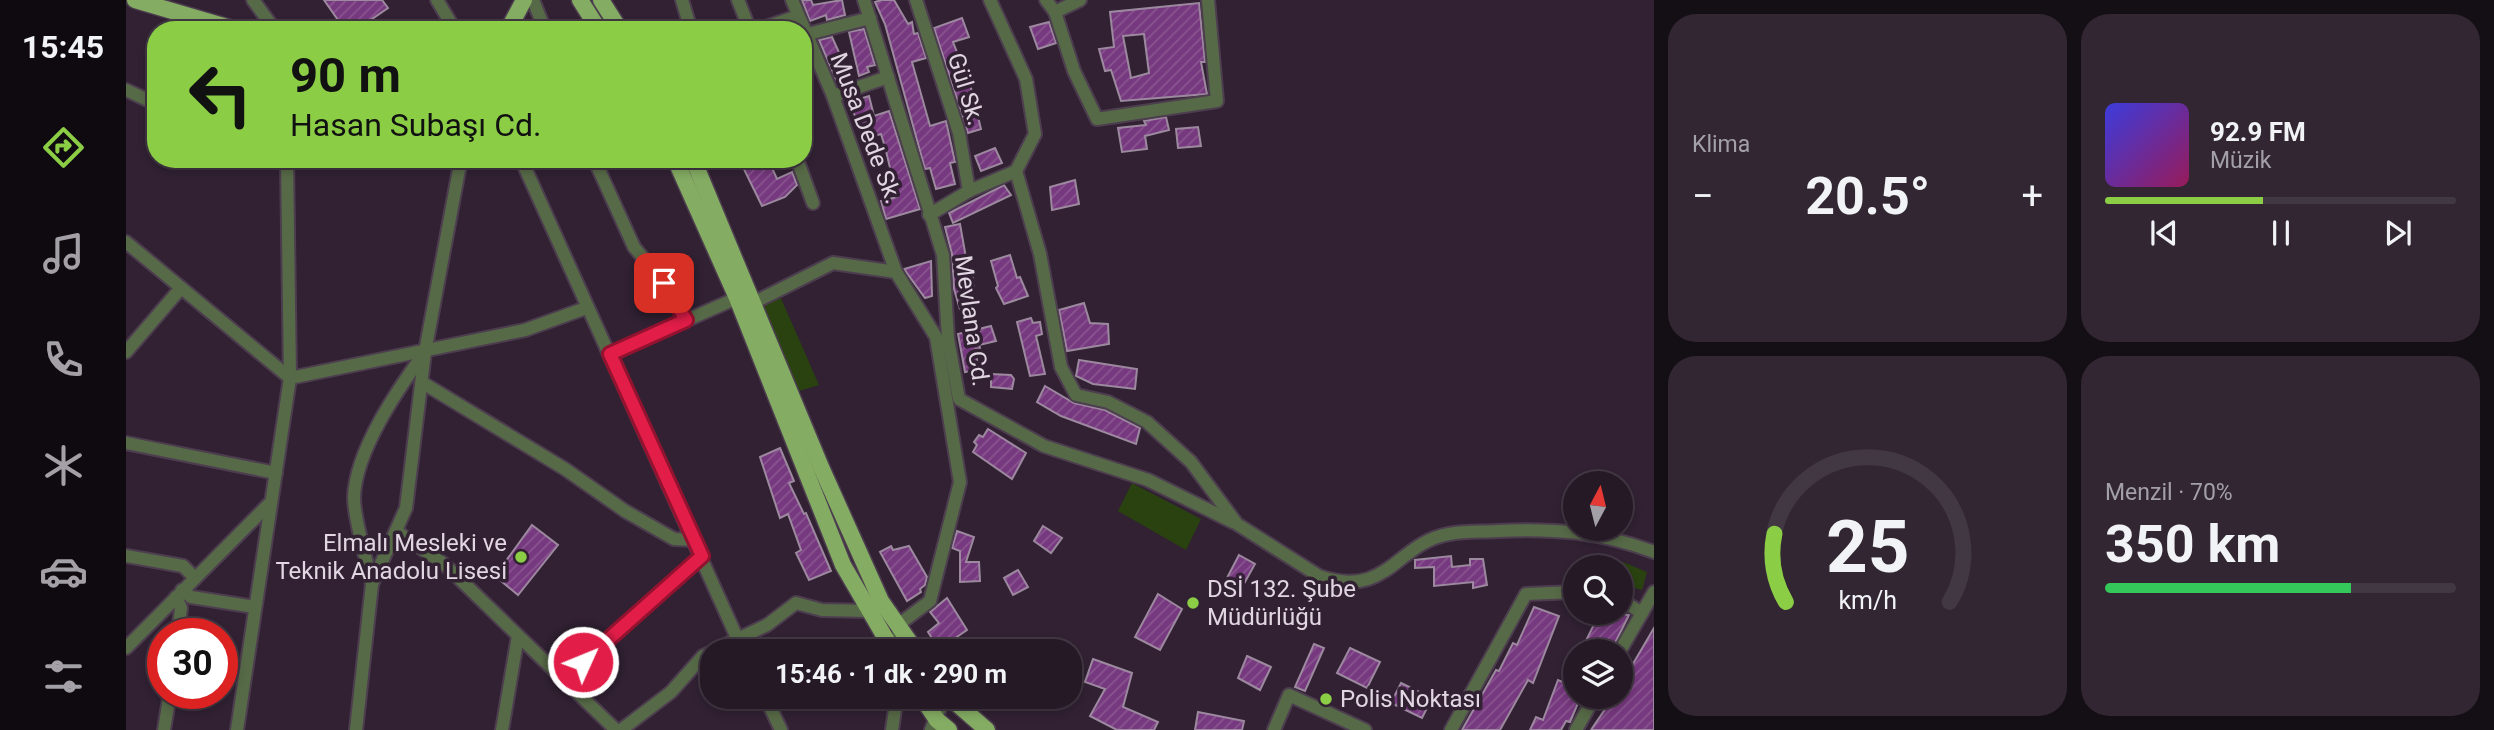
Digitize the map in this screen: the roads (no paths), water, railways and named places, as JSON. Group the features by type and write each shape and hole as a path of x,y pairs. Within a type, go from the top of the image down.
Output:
{"main road":[{"path":"135,0 206,21"},
{"path":"513,21 524,0"},
{"path":"580,0 593,21"},
{"path":"601,0 614,21"},
{"path":"679,168 737,298 843,565 886,639"},
{"path":"697,168 881,601 908,639"},
{"path":"929,709 939,727"},
{"path":"962,709 987,730"}],"street":[{"path":"253,0 268,21"},
{"path":"437,0 450,21"},
{"path":"533,0 541,21"},
{"path":"682,0 688,21"},
{"path":"738,0 746,21"},
{"name":"Musa Dede Sk.","path":"792,0 801,21"},
{"name":"Mevlana Cd.","path":"864,0 943,256 942,338 959,399 1044,446 1148,480 1237,524"},
{"name":"Gül Sk.","path":"916,0 959,133 969,191"},
{"path":"929,215 969,191 1016,171 1035,134 1026,79 990,0"},
{"path":"1046,0 1055,12 1074,71 1097,119 1217,102 1208,0"},
{"path":"1055,12 1080,0"},
{"path":"783,21 798,16"},
{"path":"812,33 870,18"},
{"name":"Musa Dede Sk.","path":"812,44 896,272 942,338"},
{"path":"833,96 888,78"},
{"path":"126,90 147,100"},
{"path":"237,730 290,378 287,168"},
{"path":"372,584 406,508 425,352 459,168"},
{"path":"525,168 737,639"},
{"path":"598,168 634,247 664,283 686,320"},
{"path":"800,168 813,203"},
{"path":"1016,171 1040,254 1061,367 1076,395 1108,402 1147,422 1191,462 1237,524 1319,576 1350,582 1380,575 1427,543 1449,534 1565,529 1607,536 1654,552"},
{"path":"126,242 290,378"},
{"path":"753,303 833,263 896,272"},
{"path":"126,352 181,288"},
{"path":"610,354 737,298"},
{"path":"290,378 525,330 586,308"},
{"path":"899,639 898,625 930,601 960,482 942,338"},
{"path":"356,730 372,584 354,498 363,460 396,391 425,352"},
{"path":"423,383 635,517 674,539 694,540"},
{"path":"126,443 275,473"},
{"path":"128,642 271,501"},
{"path":"396,531 444,564 618,730 632,724 671,692 700,660"},
{"path":"126,556 183,566 195,578"},
{"path":"564,680 702,556"},
{"path":"1451,730 1526,594 1563,592"},
{"path":"1627,639 1654,592"},
{"path":"179,594 255,607"},
{"path":"179,594 180,618"},
{"path":"748,639 796,603 822,610 870,611"},
{"path":"1633,607 1642,613"},
{"path":"502,730 518,636"},
{"path":"1274,730 1289,695 1365,730"},
{"path":"164,730 167,709"},
{"path":"771,709 781,730"},
{"path":"892,730 895,709"},
{"path":"939,727 944,709"},
{"path":"1576,730 1588,709"}],"place":[{"name":"Elmalı Mesleki ve Teknik Anadolu Lisesi","path":"521,557"},
{"name":"DSİ 132. Şube Müdürlüğü","path":"1193,603"},
{"name":"Polis Noktası","path":"1326,699"}]}
